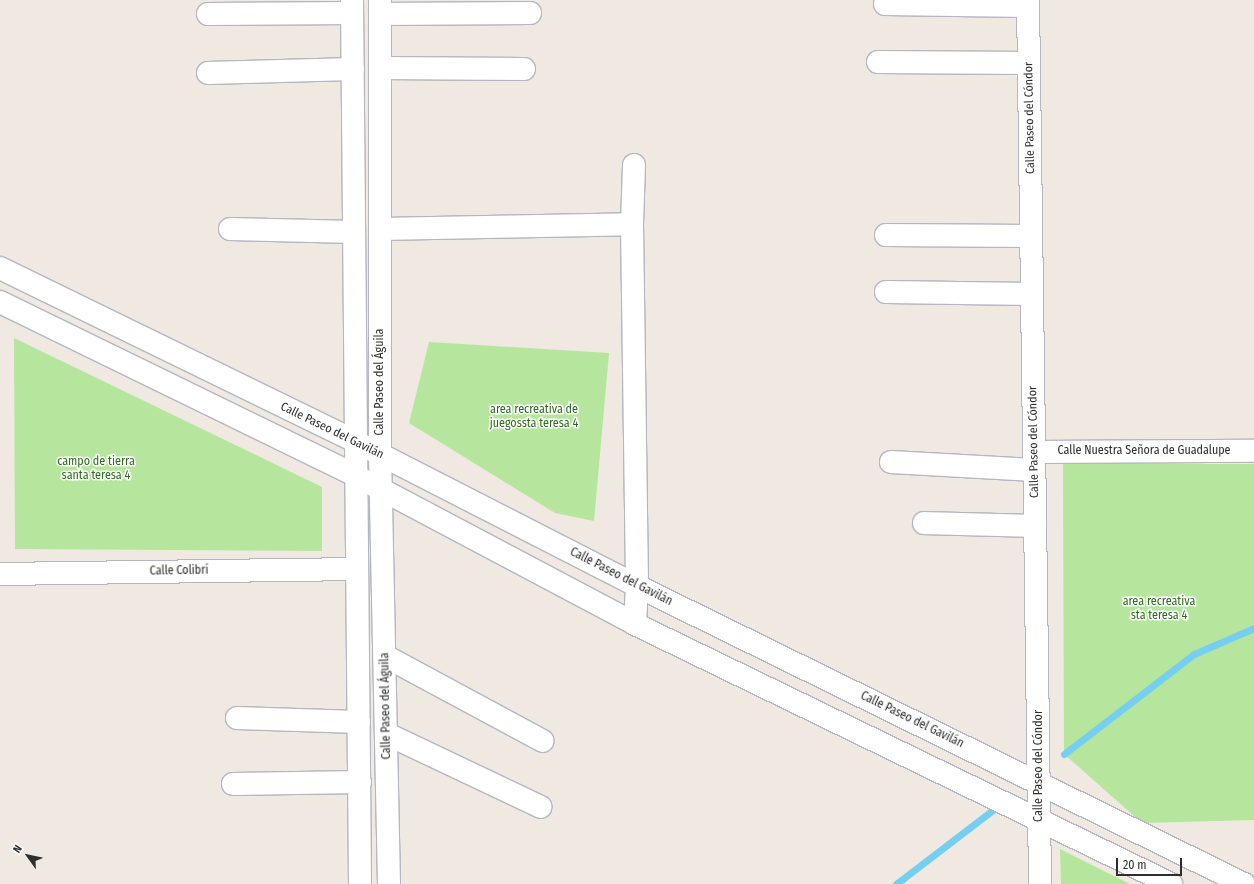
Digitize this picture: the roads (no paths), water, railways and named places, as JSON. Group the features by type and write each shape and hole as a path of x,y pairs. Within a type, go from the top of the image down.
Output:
{"street":[{"path":"885,4 1028,3"},
{"name":"Calle Paseo del Cóndor","path":"1028,3 1040,782 1040,884"},
{"path":"208,14 352,6"},
{"name":"Calle Paseo del Águila","path":"352,6 360,884"},
{"path":"380,7 530,14"},
{"name":"Calle Paseo del Águila","path":"380,7 380,454 382,490 389,884"},
{"path":"878,62 1029,63"},
{"path":"380,68 524,69"},
{"path":"208,73 353,69"},
{"path":"634,165 632,224 637,586 635,624"},
{"path":"380,229 632,224"},
{"path":"230,229 354,232"},
{"path":"886,235 1031,236"},
{"name":"Calle Paseo del Gavilán","path":"0,268 356,442 637,586 1040,782 1244,884"},
{"path":"886,292 1032,294"},
{"path":"0,302 356,476 635,624 1040,818 1170,884"},
{"name":"Calle Nuestra Señora de Guadalupe","path":"891,462 1034,461 1254,451"},
{"path":"924,523 1035,526"},
{"name":"Calle Colibrí","path":"0,574 357,569"},
{"path":"385,656 543,741"},
{"path":"237,718 359,722"},
{"path":"387,734 541,807"},
{"path":"233,784 360,782"}],"waterway":[{"path":"1064,754 1194,654 1254,628"},
{"path":"896,884 994,809"}],"park label":[{"name":"area recreativa de juegossta teresa 4","path":"534,417"},
{"name":"campo de tierra santa teresa 4","path":"96,469"},
{"name":"area recreativa sta teresa 4","path":"1159,609"}]}
